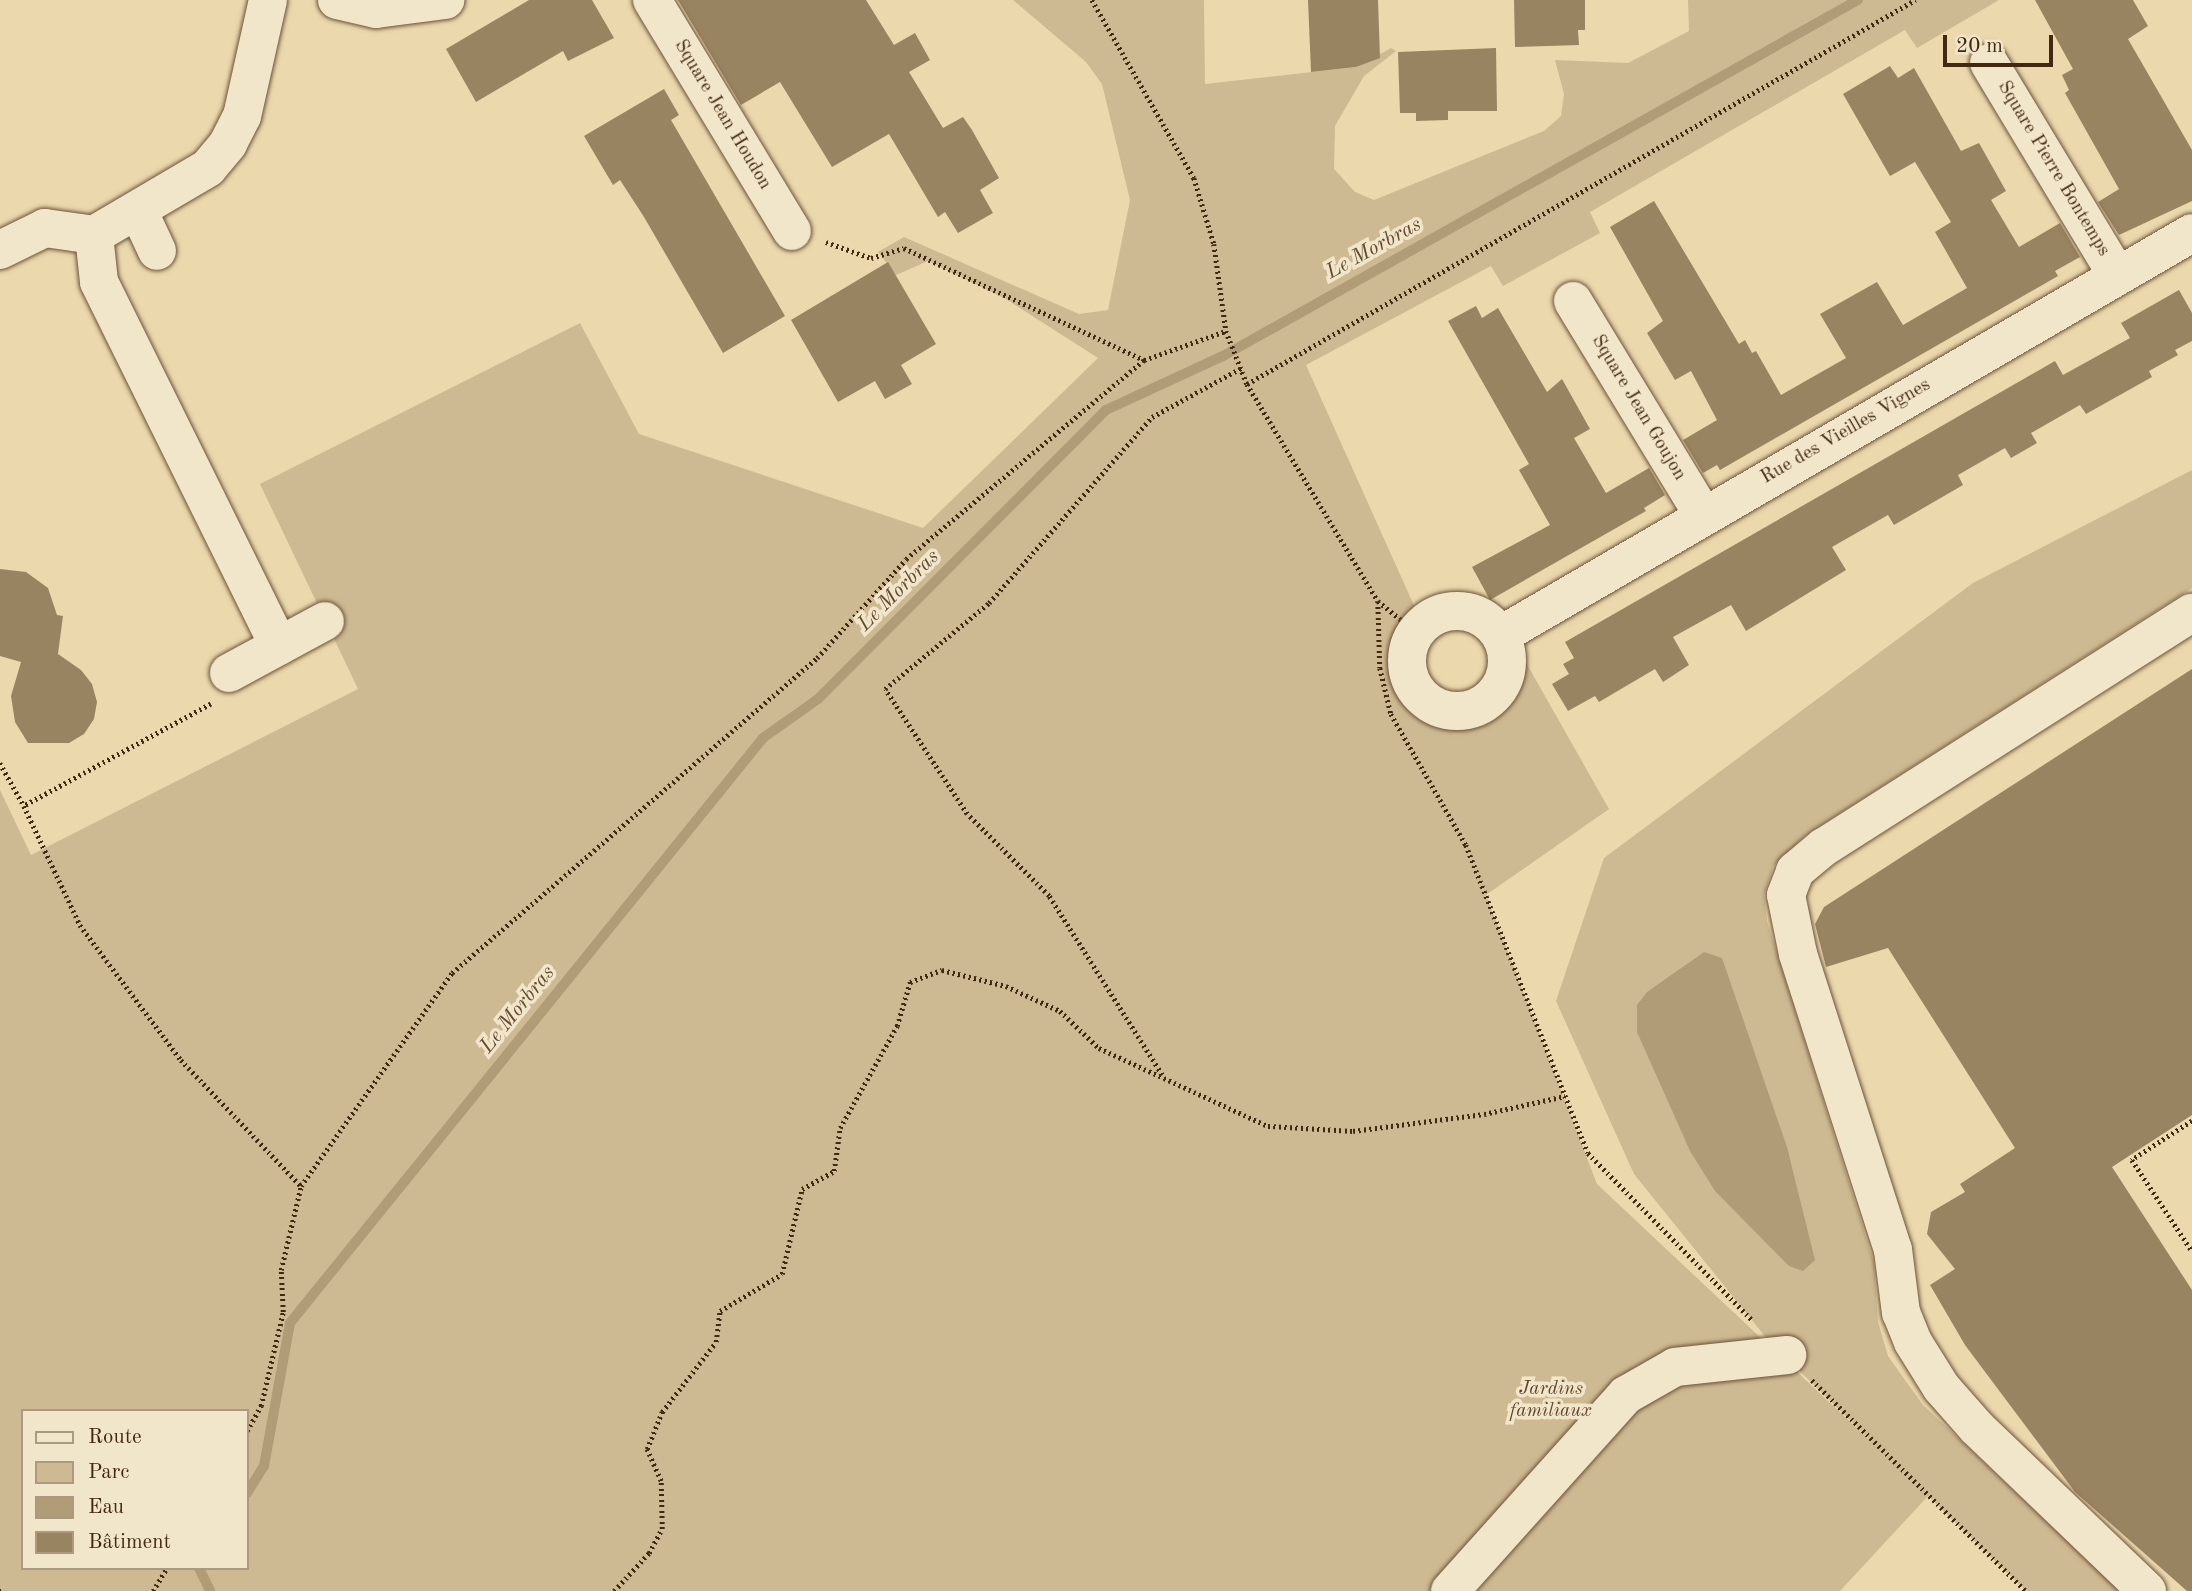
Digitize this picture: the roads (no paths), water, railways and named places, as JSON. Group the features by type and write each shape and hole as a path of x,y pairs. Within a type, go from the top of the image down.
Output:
{"street":[{"path":"0,250 45,228 94,235 208,168 228,144 242,116 268,0"},
{"path":"337,0 376,9 446,0"},
{"name":"Square Jean Houdon","path":"652,0 792,231"},
{"name":"Square Pierre Bontemps","path":"1989,63 2117,275"},
{"path":"138,210 157,251"},
{"name":"Rue des Vieilles Vignes","path":"1501,635 1703,515 2192,233"},
{"path":"94,235 99,282 279,646"},
{"name":"Square Jean Goujon","path":"1573,300 1703,515"},
{"path":"1461,611 1477,615 1501,635 1507,654 1502,685 1478,707 1462,712 1431,704 1410,680 1407,664 1416,632 1444,613 1461,611"},
{"path":"2147,1591 1977,1428 1941,1387 1913,1342 1901,1313 1893,1250 1796,944 1786,895 1795,871 1824,847 2192,613"},
{"path":"229,673 325,621"},
{"path":"1450,1591 1626,1395 1675,1367 1787,1355"}],"water":[{"path":"1704,952 1722,958 1787,1147 1815,1260 1803,1271 1789,1266 1715,1191 1690,1151 1637,1032 1637,1005 1647,992"}],"waterway":[{"name":"Le Morbras","path":"248,1491 264,1466 290,1323 763,738 818,699 1106,410 1223,356 1858,0"},
{"name":"Le Morbras","path":"200,1570 210,1591"}],"park label":[{"name":"Jardins familiaux","path":"1551,1401"}]}
